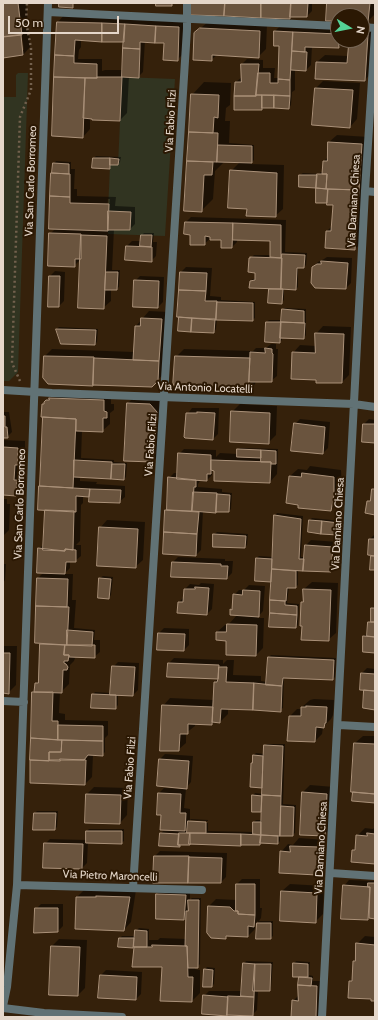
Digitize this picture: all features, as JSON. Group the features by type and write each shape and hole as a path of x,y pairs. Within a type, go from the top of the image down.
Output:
{"street":[{"name":"Via San Carlo Borromeo","path":"3,1007 7,987 17,885 48,3"},
{"name":"Via Fabio Filzi","path":"134,888 165,397 187,29 187,3"},
{"path":"48,12 330,26"},
{"name":"Via Damiano Chiesa","path":"322,1017 331,874 354,404 375,33"},
{"path":"366,191 375,192"},
{"name":"Via Antonio Locatelli","path":"3,390 375,406"},
{"path":"3,701 24,702"},
{"path":"339,724 375,727"},
{"path":"331,874 375,876"},
{"name":"Via Pietro Maroncelli","path":"17,885 202,890"},
{"path":"3,1007 44,1013 122,1017"}],"path":[{"path":"20,390 20,379 12,363 20,117 31,90 31,48 26,22 27,3"}],"green space":[{"path":"18,73 28,73 18,372 9,381 3,381 3,97 16,97 16,75"},
{"path":"122,77 175,79 165,236 108,234 108,230 130,230 130,212 108,211 110,165 118,165"}],"building":[{"path":"3,3 18,3 22,35 3,37"},
{"path":"59,3 73,3 73,8 59,7"},
{"path":"156,3 172,3 172,6 156,6"},
{"path":"191,3 225,3 224,16 190,15"},
{"path":"225,3 261,3 261,18 224,16"},
{"path":"261,3 291,3 290,19 261,18"},
{"path":"291,3 308,3 307,17 290,17"},
{"path":"327,3 370,3 369,8 330,8 330,21 326,21"},
{"path":"57,22 102,23 102,42 75,40 74,56 55,55"},
{"path":"102,23 125,24 124,42 102,42"},
{"path":"125,24 156,26 155,43 140,42 140,49 123,48"},
{"path":"156,26 179,27 178,61 163,60 164,43 155,43"},
{"path":"200,28 260,31 259,58 212,55 212,61 193,60 194,33"},
{"path":"274,31 293,32 290,80 278,79 279,46 274,46"},
{"path":"293,32 330,34 330,48 305,47 305,52 292,51"},
{"path":"21,35 23,55 3,58 3,37"},
{"path":"123,48 140,49 139,78 122,77"},
{"path":"348,48 367,48 365,81 315,79 316,62 347,63"},
{"path":"292,51 307,52 306,71 291,70"},
{"path":"55,55 74,56 74,63 97,64 97,78 54,77"},
{"path":"241,64 259,64 256,96 234,96 235,82 241,82"},
{"path":"258,73 270,73 270,83 278,83 278,79 290,80 290,96 256,95"},
{"path":"54,77 85,78 83,138 52,136"},
{"path":"122,77 120,121 92,120 83,118 85,78"},
{"path":"315,88 353,90 350,128 312,125"},
{"path":"191,94 219,95 218,118 214,117 213,133 189,132"},
{"path":"262,95 262,110 234,110 234,96"},
{"path":"262,95 274,95 274,108 262,108"},
{"path":"274,95 290,96 289,109 274,108"},
{"path":"189,132 218,133 217,162 187,161"},
{"path":"328,142 362,144 359,190 326,189 327,174 322,174 323,161 327,161"},
{"path":"218,145 252,146 252,163 217,162"},
{"path":"93,158 110,158 110,169 92,168"},
{"path":"110,158 119,159 118,165 110,165"},
{"path":"187,161 213,162 212,175 204,175 202,212 184,211"},
{"path":"53,163 69,164 69,174 52,173"},
{"path":"230,170 277,173 276,217 246,216 247,209 228,208"},
{"path":"51,173 70,174 70,197 50,196"},
{"path":"317,174 327,174 326,189 316,188"},
{"path":"299,175 317,175 316,188 299,187"},
{"path":"316,188 328,189 327,203 316,203"},
{"path":"328,189 359,190 355,250 325,248 326,231 331,231 333,205 327,205"},
{"path":"50,196 70,197 70,203 109,204 108,231 49,229"},
{"path":"108,211 131,212 130,230 108,230"},
{"path":"185,222 233,223 232,248 221,248 221,240 210,240 210,237 205,236 205,245 190,245 190,235 184,234"},
{"path":"233,223 281,225 281,258 270,257 270,241 233,240"},
{"path":"49,233 81,234 81,259 75,259 75,267 48,266"},
{"path":"81,235 107,236 104,309 78,308"},
{"path":"141,235 152,235 151,247 140,246"},
{"path":"126,246 152,247 152,262 125,260"},
{"path":"282,254 305,255 304,268 297,268 296,290 281,289"},
{"path":"250,257 282,258 281,289 249,288 250,281 255,280 255,273 248,272"},
{"path":"321,261 348,263 346,289 315,288 311,283 312,267 317,264 321,264"},
{"path":"106,272 118,272 117,290 105,290"},
{"path":"180,272 207,273 206,291 179,290"},
{"path":"49,276 60,276 59,307 48,307"},
{"path":"134,280 159,281 158,308 133,307"},
{"path":"269,289 283,289 282,304 268,303"},
{"path":"179,290 206,291 205,301 217,301 216,320 177,317"},
{"path":"217,302 253,303 253,321 216,320"},
{"path":"282,309 304,311 304,323 281,322"},
{"path":"179,317 192,318 191,332 178,331"},
{"path":"141,318 162,319 159,361 133,360 135,326 140,326"},
{"path":"192,318 215,319 214,333 191,332"},
{"path":"266,322 281,322 280,343 265,342"},
{"path":"281,322 305,323 304,339 280,338"},
{"path":"56,329 96,330 95,345 61,344"},
{"path":"315,333 344,334 342,383 316,383 316,380 291,379 292,352 315,353"},
{"path":"265,348 272,349 272,382 249,382 250,352 265,353"},
{"path":"44,356 94,357 93,386 48,384 43,378"},
{"path":"175,356 250,358 248,392 175,388 173,383"},
{"path":"94,358 159,361 158,381 152,387 93,385"},
{"path":"49,398 104,400 104,411 107,412 107,418 103,418 103,432 76,431 76,419 41,417 42,404 44,404 46,400 49,400"},
{"path":"127,403 150,404 157,412 153,462 124,461"},
{"path":"231,411 270,413 269,444 230,442"},
{"path":"186,413 215,413 213,440 184,437"},
{"path":"3,416 5,416 5,427 7,427 8,438 3,438"},
{"path":"43,417 76,419 73,488 40,486"},
{"path":"294,423 325,427 323,454 291,451"},
{"path":"363,424 375,424 375,443 362,442"},
{"path":"3,447 18,448 18,465 15,465 14,480 17,480 16,496 3,495"},
{"path":"237,449 261,450 261,458 237,457"},
{"path":"261,450 276,451 276,464 271,464 271,462 261,462"},
{"path":"178,453 211,455 211,474 207,474 207,481 177,479"},
{"path":"74,460 112,462 111,479 74,477"},
{"path":"211,460 271,462 270,483 214,481 214,471 211,470"},
{"path":"112,464 125,464 124,480 111,479"},
{"path":"302,473 334,477 334,495 331,511 298,508 298,505 286,503 289,476 301,477"},
{"path":"168,477 196,480 192,511 167,510"},
{"path":"39,486 90,489 89,497 76,496 76,512 38,510"},
{"path":"90,489 121,490 120,503 89,502"},
{"path":"372,489 375,489 375,515 365,513 367,501 370,501"},
{"path":"193,492 217,493 216,513 192,511"},
{"path":"217,494 230,495 229,512 216,512"},
{"path":"45,510 74,511 73,550 43,550"},
{"path":"165,510 199,512 197,534 164,532"},
{"path":"274,515 301,519 299,559 304,559 303,571 272,569"},
{"path":"309,520 322,521 321,534 308,532"},
{"path":"322,521 339,523 338,535 321,534"},
{"path":"99,527 138,529 136,568 97,566"},
{"path":"164,532 197,534 196,556 163,554"},
{"path":"213,534 246,536 245,548 213,547"},
{"path":"369,539 375,539 375,556 368,555"},
{"path":"305,545 333,547 331,572 303,571"},
{"path":"38,548 65,551 65,549 76,550 76,562 66,562 65,574 37,573"},
{"path":"371,556 375,556 375,570 370,570"},
{"path":"256,558 272,559 271,582 255,581"},
{"path":"172,562 221,564 221,566 228,566 227,579 171,577"},
{"path":"272,569 296,571 296,588 287,588 286,601 270,600"},
{"path":"37,578 68,579 67,607 36,606"},
{"path":"99,578 111,579 109,599 98,598"},
{"path":"195,587 209,588 207,615 177,613 178,602 183,602 184,589 195,589"},
{"path":"303,589 331,590 329,641 301,640 302,626 300,626"},
{"path":"243,590 260,591 259,617 230,615 230,609 232,610 233,594 242,595"},
{"path":"270,600 285,601 285,605 297,606 297,615 270,613"},
{"path":"36,606 69,607 67,645 35,643"},
{"path":"371,608 375,608 375,622 371,622"},
{"path":"270,613 297,615 296,628 269,627"},
{"path":"368,622 375,622 375,637 367,636"},
{"path":"227,624 257,625 256,656 226,655 226,641 216,640 216,632 226,632"},
{"path":"67,630 93,632 92,646 67,645"},
{"path":"158,633 185,634 184,651 157,650"},
{"path":"363,636 375,637 375,653 363,652"},
{"path":"40,644 65,645 64,655 69,655 68,661 64,661 68,667 67,670 63,670 62,693 34,692 35,683 38,683"},
{"path":"65,645 95,645 95,658 69,657 69,655 64,655"},
{"path":"3,653 10,653 9,694 3,693"},
{"path":"268,657 334,660 333,680 283,678 282,686 266,685"},
{"path":"168,663 219,665 218,679 167,677"},
{"path":"112,666 135,667 133,696 110,695"},
{"path":"219,667 227,667 226,682 254,683 253,710 221,709 220,723 212,722 214,682 217,682 218,679"},
{"path":"361,673 375,674 375,691 360,690"},
{"path":"254,683 282,686 281,712 253,710"},
{"path":"364,690 375,691 375,710 363,708"},
{"path":"32,692 53,692 52,721 58,721 58,740 31,738"},
{"path":"92,694 116,695 116,709 91,708"},
{"path":"162,705 213,707 212,725 188,724 188,734 180,734 179,751 160,751"},
{"path":"301,707 327,707 326,723 324,728 316,727 315,742 287,741 289,716 301,716"},
{"path":"58,725 103,726 103,741 58,740"},
{"path":"31,738 62,740 61,752 49,752 49,761 30,760"},
{"path":"62,740 103,741 103,756 88,755 84,760 49,760 49,752 61,752"},
{"path":"354,743 375,744 375,794 351,792"},
{"path":"264,745 283,746 281,796 262,795"},
{"path":"253,755 263,756 262,788 250,787 251,763"},
{"path":"60,759 86,760 85,785 30,783 30,760 60,761"},
{"path":"159,759 189,761 187,789 157,786"},
{"path":"302,792 327,794 325,836 300,835"},
{"path":"353,792 375,794 375,803 352,801"},
{"path":"158,793 181,794 180,813 186,813 185,831 160,830 161,815 157,815"},
{"path":"86,794 121,795 120,824 85,823"},
{"path":"252,795 262,796 261,812 252,812"},
{"path":"262,795 281,796 280,836 261,835"},
{"path":"281,806 294,807 293,836 280,836"},
{"path":"34,813 56,813 55,830 33,830"},
{"path":"188,821 206,822 206,833 187,833"},
{"path":"253,822 261,822 261,835 253,834"},
{"path":"86,831 122,831 122,844 86,843"},
{"path":"160,833 179,834 178,845 180,845 180,847 159,846"},
{"path":"179,833 190,833 190,845 178,845"},
{"path":"190,833 241,834 241,846 189,844"},
{"path":"367,833 375,834 375,864 351,862 352,850 355,850 356,835 367,836"},
{"path":"241,834 261,835 260,845 241,845"},
{"path":"261,835 278,836 278,844 260,843"},
{"path":"44,843 83,844 82,869 43,868"},
{"path":"290,846 319,847 317,875 279,873 280,851 290,852"},
{"path":"154,856 189,856 188,883 153,883"},
{"path":"189,857 222,858 221,883 188,883"},
{"path":"368,883 375,883 375,919 369,918 370,887 368,887"},
{"path":"236,884 255,884 255,915 238,914 238,911 236,911"},
{"path":"343,885 370,887 368,920 341,919"},
{"path":"281,891 317,893 316,923 280,921"},
{"path":"156,894 186,895 184,920 156,919"},
{"path":"76,897 130,897 124,931 75,929"},
{"path":"188,900 199,900 198,968 188,968 187,946 185,946 186,911 188,911"},
{"path":"208,906 230,907 234,911 238,911 238,914 255,915 254,927 248,926 248,937 226,936 226,939 211,938 207,933"},
{"path":"35,908 58,908 58,932 34,933"},
{"path":"257,923 271,923 271,939 256,939"},
{"path":"135,930 147,931 147,947 134,947"},
{"path":"119,938 134,938 133,948 118,947"},
{"path":"356,943 375,945 375,1001 371,1001 371,999 348,998 349,981 352,981 353,961 355,961"},
{"path":"152,945 187,946 188,977 193,977 192,1002 160,1001 162,967 132,967 134,947 152,947"},
{"path":"51,946 80,947 78,996 49,995"},
{"path":"243,963 255,964 254,997 241,996"},
{"path":"293,963 308,964 308,977 293,977"},
{"path":"255,964 271,964 270,991 253,991"},
{"path":"204,969 213,970 212,987 203,987"},
{"path":"100,975 137,977 136,1000 98,998"},
{"path":"299,977 312,978 311,986 298,985"},
{"path":"298,985 317,986 316,1017 291,1017 292,1000 298,1001"},
{"path":"203,995 228,997 227,1016 202,1014"},
{"path":"228,996 254,997 253,1016 227,1015"}]}
